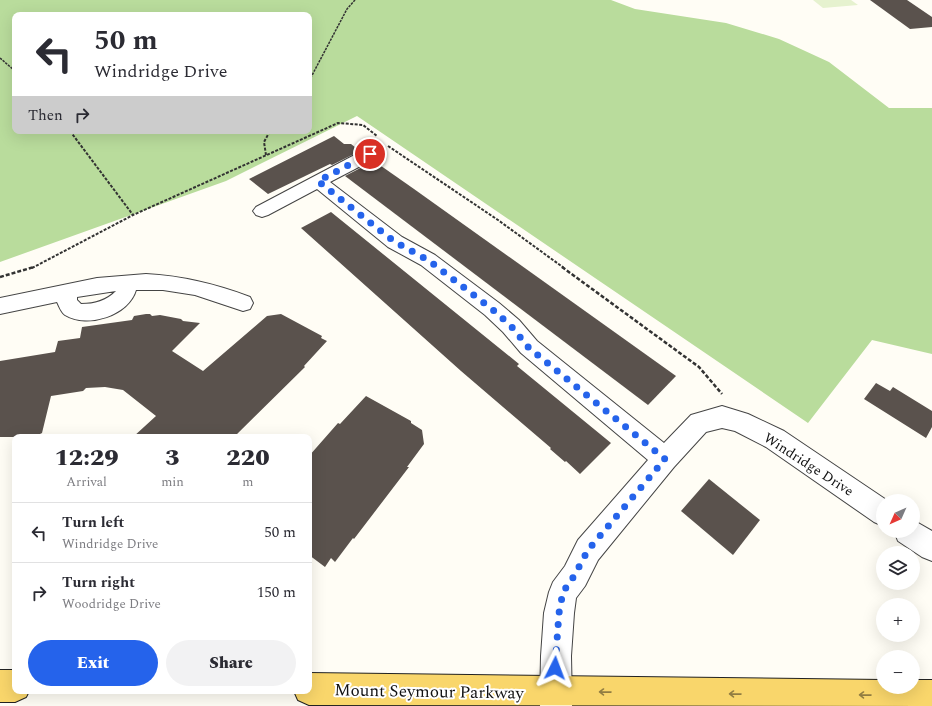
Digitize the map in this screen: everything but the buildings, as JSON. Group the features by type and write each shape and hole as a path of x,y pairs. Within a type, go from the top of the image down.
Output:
{"main road":[{"path":"0,686 12,686"},
{"name":"Mount Seymour Parkway","path":"312,689 555,699 932,696"}],"street":[{"path":"262,211 370,154"},
{"path":"318,181 395,242 428,260 492,309 511,326 535,353 665,459"},
{"path":"0,306 19,304 66,293 65,298 72,310 77,312 94,311 104,309 118,302 124,296 127,283 167,282 218,292 244,303"},
{"name":"Windridge Drive","path":"555,699 559,613 563,592 574,576 588,550 665,459 700,423 722,417 740,422 775,439 876,508"},
{"path":"918,538 932,547"}],"path":[{"path":"312,75 347,9 355,0"},
{"path":"0,58 12,68"},
{"path":"72,134 133,216"},
{"path":"266,155 263,147 264,138 267,134"}],"green space":[{"path":"0,0 611,0 635,9 726,23 779,39 829,62 889,108 932,108 932,354 872,340 808,423 357,116 226,181 0,262"},
{"path":"813,0 851,0 858,5 823,8"}],"route":[{"path":"370,154 318,181 395,242 428,260 492,309 511,326 529,348 546,363 665,459 588,550 574,576 563,592 559,613 555,668"}]}
